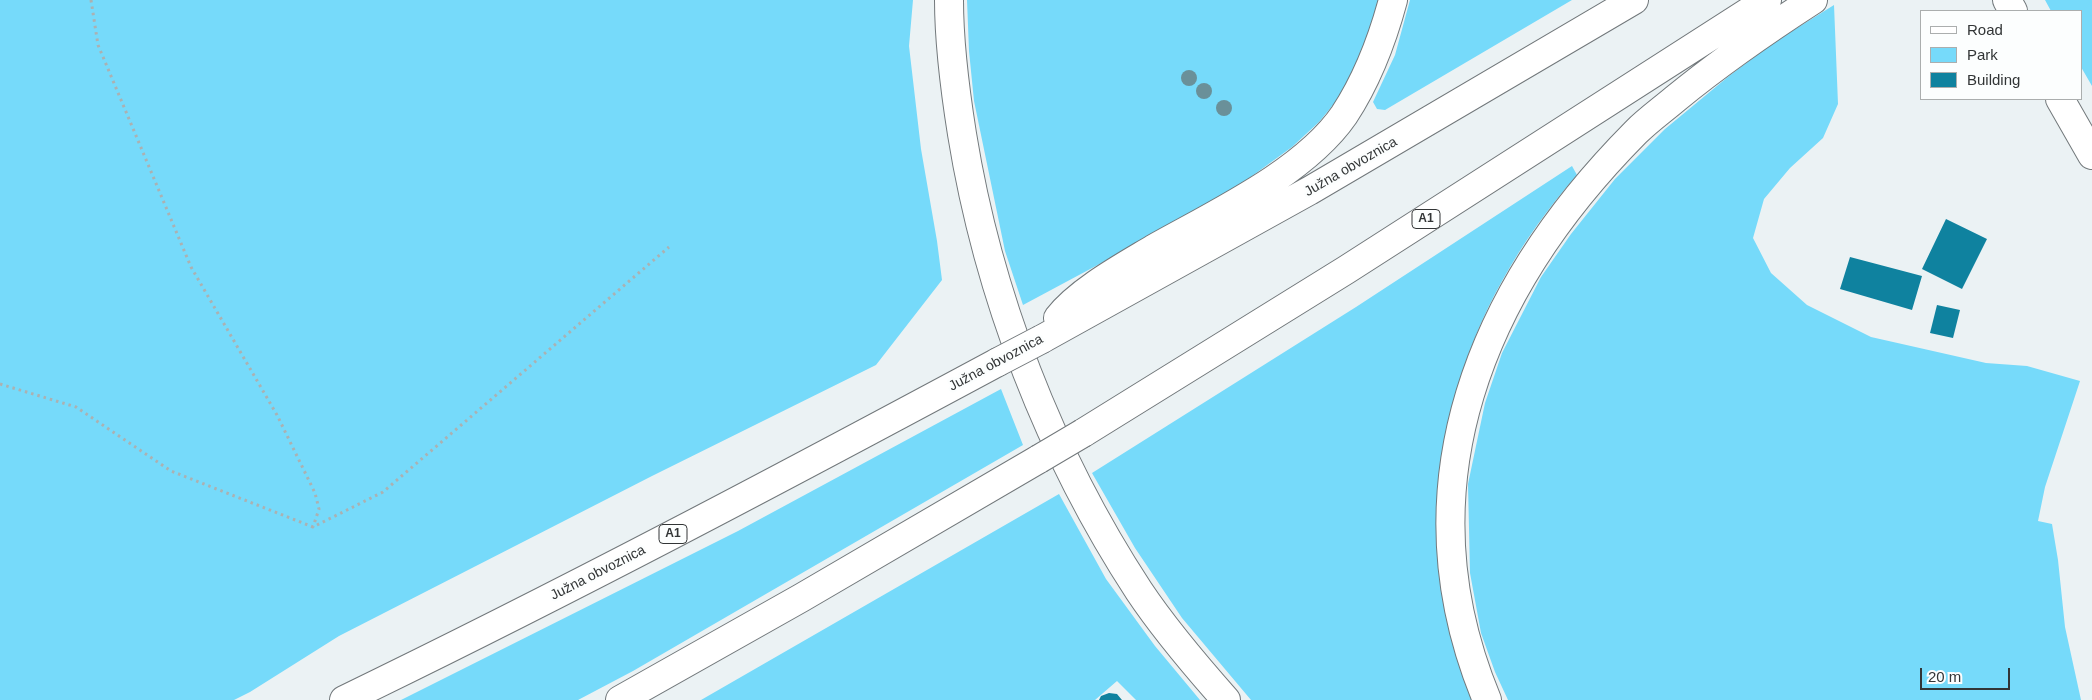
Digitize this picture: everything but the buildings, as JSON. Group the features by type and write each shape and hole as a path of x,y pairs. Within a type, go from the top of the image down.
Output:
{"main road":[{"path":"949,0 949,30 954,87 979,226 1003,309 1029,376 1047,421 1103,532 1139,591 1172,637 1226,700"},
{"path":"1042,339 1062,313 1117,270 1268,184 1322,141 1343,116 1364,82 1386,26 1392,0"},
{"name":"Južna obvoznica","path":"344,700 598,573 1042,339 1309,191 1634,0"},
{"name":"A1","path":"620,700 801,598 1083,433 1346,270 1767,0"},
{"path":"1487,700 1466,643 1458,605 1450,532 1455,458 1464,414 1488,340 1525,269 1536,253 1599,173 1637,131 1709,71 1813,0"},
{"path":"2061,100 2092,155"}],"path":[{"path":"91,0 98,45 191,267 277,415 315,493 319,509 313,527"},
{"path":"0,384 76,407 171,471 313,527 383,492 669,248"}],"green space":[{"path":"0,0 913,0 909,46 921,149 942,280 876,365 652,476 339,636 234,700 0,700"},
{"path":"967,0 1380,0 1365,50 1342,94 1319,122 1292,147 1219,200 1023,305 1005,251 974,101 969,51"},
{"path":"1410,0 1572,0 1385,110 1377,109 1373,102 1395,55"},
{"path":"2045,0 2092,0 2092,86 2082,69 2082,10 2050,10"},
{"path":"1834,5 1838,104 1823,138 1790,168 1764,199 1753,238 1771,273 1807,305 1871,337 1986,363 2027,366 2080,381 2045,487 2038,521 2052,524 2065,627 2081,700 1508,700 1495,672 1481,633 1470,573 1468,484 1485,403 1502,353 1541,277 1571,234 1615,179 1665,129 1729,76 1773,43"},
{"path":"1572,166 1577,175 1536,226 1502,280 1475,337 1456,396 1443,456 1439,519 1442,582 1454,647 1473,700 1251,700 1182,618 1135,548 1092,473 1356,307"},
{"path":"1001,389 1023,445 633,671 578,700 401,700 738,531"},
{"path":"1059,494 1106,579 1155,646 1200,700 1136,700 1117,681 1095,700 701,700"}]}
